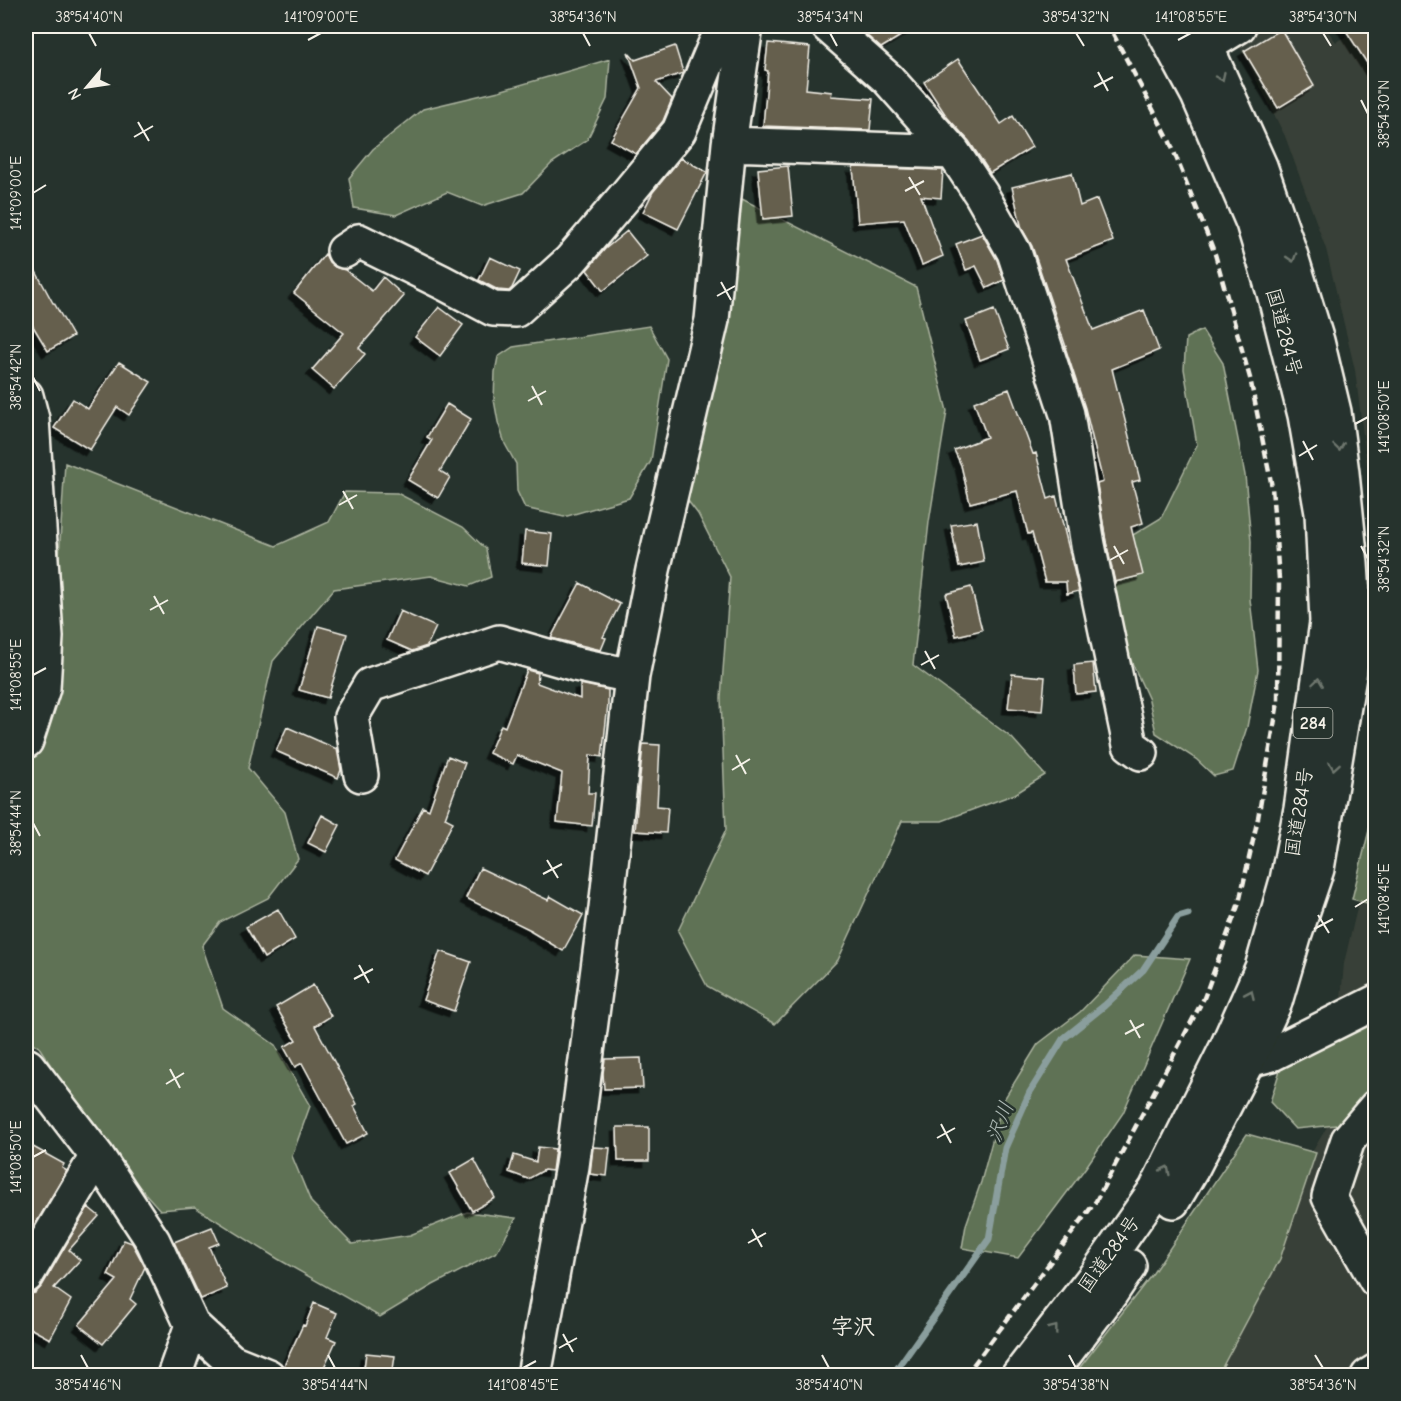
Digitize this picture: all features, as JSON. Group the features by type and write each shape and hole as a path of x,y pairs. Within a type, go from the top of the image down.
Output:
{"main road":[{"path":"534,1376 572,1166 606,908 632,676 653,570 712,320 729,144 746,26"},
{"path":"828,26 888,79 953,152 981,194 1014,252 1067,414 1088,545 1130,745 1141,753"},
{"name":"国道284号","path":"1018,1376 1096,1275 1156,1189 1237,1055 1275,1002 1317,870 1350,670 1351,564 1342,473 1334,412 1317,341 1260,166 1193,44 1161,26"},
{"path":"1193,44 1238,26"},
{"path":"344,251 359,241 493,309 516,310 570,261 679,131 712,33"},
{"path":"729,144 953,152"},
{"path":"26,396 32,419 46,637 43,688 26,741"},
{"path":"362,776 351,717 370,685 499,642 575,664 632,676"},
{"path":"1237,1055 1272,1054 1376,1002"},
{"name":"国道284号","path":"1048,1376 1111,1293 1169,1208 1193,1167 1237,1055"},
{"path":"26,1069 28,1066 97,1156 153,1241 192,1325 231,1361 268,1376"},
{"path":"1372,1118 1348,1140 1329,1197 1376,1280"},
{"path":"26,1276 97,1156"},
{"path":"174,1376 192,1325"},
{"path":"1368,1376 1376,1371"}],"shaded area":[{"path":"1249,26 1324,26 1336,42 1362,26 1375,26 1375,531 1355,370 1326,249 1285,136 1234,36"},
{"path":"1375,833 1375,1375 1177,1376 1331,1120 1344,963"}],"green space":[{"path":"610,59 607,99 587,140 552,163 523,193 482,206 447,192 396,215 354,208 349,178 373,149 423,109 499,91"},
{"path":"740,198 916,287 947,411 929,522 913,665 1012,738 1045,775 1015,794 942,821 902,821 838,960 775,1024 707,986 678,931 726,830 721,698 730,577 698,514 685,497"},
{"path":"649,326 667,359 651,461 629,498 564,517 525,508 517,491 516,464 505,444 494,400 498,357 513,347"},
{"path":"1202,330 1223,363 1245,475 1251,541 1250,599 1258,670 1247,727 1233,771 1214,776 1196,759 1156,733 1149,700 1123,643 1102,546 1128,538 1161,518 1197,445 1184,369 1186,338"},
{"path":"65,463 276,546 329,522 345,492 397,493 463,527 486,549 491,577 469,586 431,576 334,589 273,661 248,768 285,812 298,859 268,898 220,922 202,946 223,1008 275,1045 310,1106 292,1156 311,1202 352,1244 410,1235 467,1212 516,1218 497,1252 433,1285 380,1317 278,1259 195,1207 160,1210 103,1146 39,1047 26,1039 26,661 29,663 54,636"},
{"path":"1375,806 1376,905 1352,899"},
{"path":"1135,955 1190,959 1123,1113 1018,1258 962,1248 966,1225 981,1182 1003,1101 1038,1044 1080,1012"},
{"path":"1375,1021 1375,1086 1369,1090 1347,1124 1295,1129 1270,1102 1280,1070"},
{"path":"1247,1134 1316,1153 1280,1259 1218,1375 1074,1375 1153,1273"}],"building":[{"path":"860,26 917,26 881,48 864,33"},
{"path":"1343,26 1367,26 1376,38 1376,77"},
{"path":"1281,29 1314,86 1278,108 1244,51"},
{"path":"768,43 810,47 806,89 832,92 831,96 873,99 870,130 763,126"},
{"path":"675,46 683,73 656,82 672,99 663,121 636,154 611,140 641,88 628,52 635,60"},
{"path":"958,59 1001,124 1013,116 1032,147 990,173 969,141 947,117 924,82"},
{"path":"681,158 707,172 678,229 643,212 653,192"},
{"path":"788,166 793,216 763,219 758,169"},
{"path":"853,167 943,170 941,198 921,196 943,256 922,265 904,219 858,223"},
{"path":"1072,173 1080,206 1097,199 1113,241 1066,259 1093,330 1144,310 1159,350 1112,369 1140,480 1132,482 1143,523 1131,527 1143,575 1115,582 1097,484 1103,482 1085,408 1032,246 1022,229 1012,187"},
{"path":"627,231 647,256 603,291 587,270 605,249"},
{"path":"982,234 997,260 1004,280 987,288 976,266 966,270 956,244"},
{"path":"26,253 73,336 48,351 28,318 33,315 26,301"},
{"path":"325,254 335,267 345,270 372,291 383,277 404,296 359,348 365,354 334,389 312,370 344,333 294,293"},
{"path":"490,257 520,271 509,291 498,290 479,280"},
{"path":"439,307 463,325 440,356 415,337"},
{"path":"994,310 1009,349 980,360 966,321"},
{"path":"119,362 151,382 129,415 117,407 90,450 54,428 73,399 88,409"},
{"path":"1009,389 1033,454 1036,453 1048,499 1056,496 1079,591 1067,594 1066,582 1045,582 1032,533 1028,534 1017,491 970,503 961,465 954,450 987,437 974,402"},
{"path":"447,404 471,419 440,471 450,477 438,498 408,480 432,440 427,437"},
{"path":"977,521 984,562 959,567 951,525"},
{"path":"525,531 552,534 549,566 522,563"},
{"path":"580,583 620,604 603,637 606,638 601,650 551,638"},
{"path":"971,587 982,630 956,636 946,594"},
{"path":"400,611 436,627 427,646 412,651 387,640"},
{"path":"318,626 347,634 328,698 299,690"},
{"path":"1093,663 1096,692 1076,694 1074,665"},
{"path":"527,670 538,673 537,683 580,699 580,684 608,690 602,757 590,755 588,793 595,793 592,826 557,822 562,773 517,755 513,764 489,753 501,725 505,727"},
{"path":"1012,674 1045,677 1042,711 1008,708"},
{"path":"287,727 337,749 341,770 338,778 276,751"},
{"path":"643,744 660,745 657,806 668,807 666,833 635,831"},
{"path":"448,756 465,763 445,818 453,822 425,876 395,860 423,807 429,810"},
{"path":"322,815 340,825 326,852 308,843"},
{"path":"480,868 548,900 550,896 583,915 563,951 531,930 466,898"},
{"path":"278,909 295,939 264,958 246,927"},
{"path":"440,951 471,962 454,1011 423,1000"},
{"path":"313,985 331,1016 315,1026 357,1104 354,1106 368,1133 346,1144 302,1063 295,1067 284,1047 296,1040 276,1007"},
{"path":"641,1058 643,1088 604,1089 605,1059"},
{"path":"617,1127 649,1127 649,1161 618,1161"},
{"path":"26,1143 64,1164 62,1168 67,1171 26,1240"},
{"path":"538,1147 555,1149 552,1171 544,1170 528,1179 509,1172 514,1155 536,1162"},
{"path":"593,1147 610,1148 607,1176 590,1174"},
{"path":"474,1159 495,1198 472,1211 450,1173"},
{"path":"88,1207 99,1216 69,1250 80,1260 54,1288 71,1300 50,1339 26,1326 26,1295 35,1293 42,1286"},
{"path":"212,1227 219,1243 209,1247 227,1288 201,1299 174,1242"},
{"path":"124,1240 132,1243 145,1267 130,1299 136,1304 103,1344 79,1325 117,1280 108,1275"},
{"path":"314,1303 337,1313 327,1337 336,1341 320,1376 301,1376 284,1366"},
{"path":"366,1353 395,1356 392,1376 363,1376"}],"waterway":[{"name":"沢川","path":"892,1376 989,1239 1005,1148 1030,1092 1063,1039 1143,970 1178,917 1188,914"}],"railway":[{"path":"965,1376 1096,1201 1204,998 1239,903 1258,818 1278,702 1279,579 1272,487 1250,378 1215,254 1170,142 1109,26"}],"district":[{"name":"字沢","path":"853,1327"}]}
